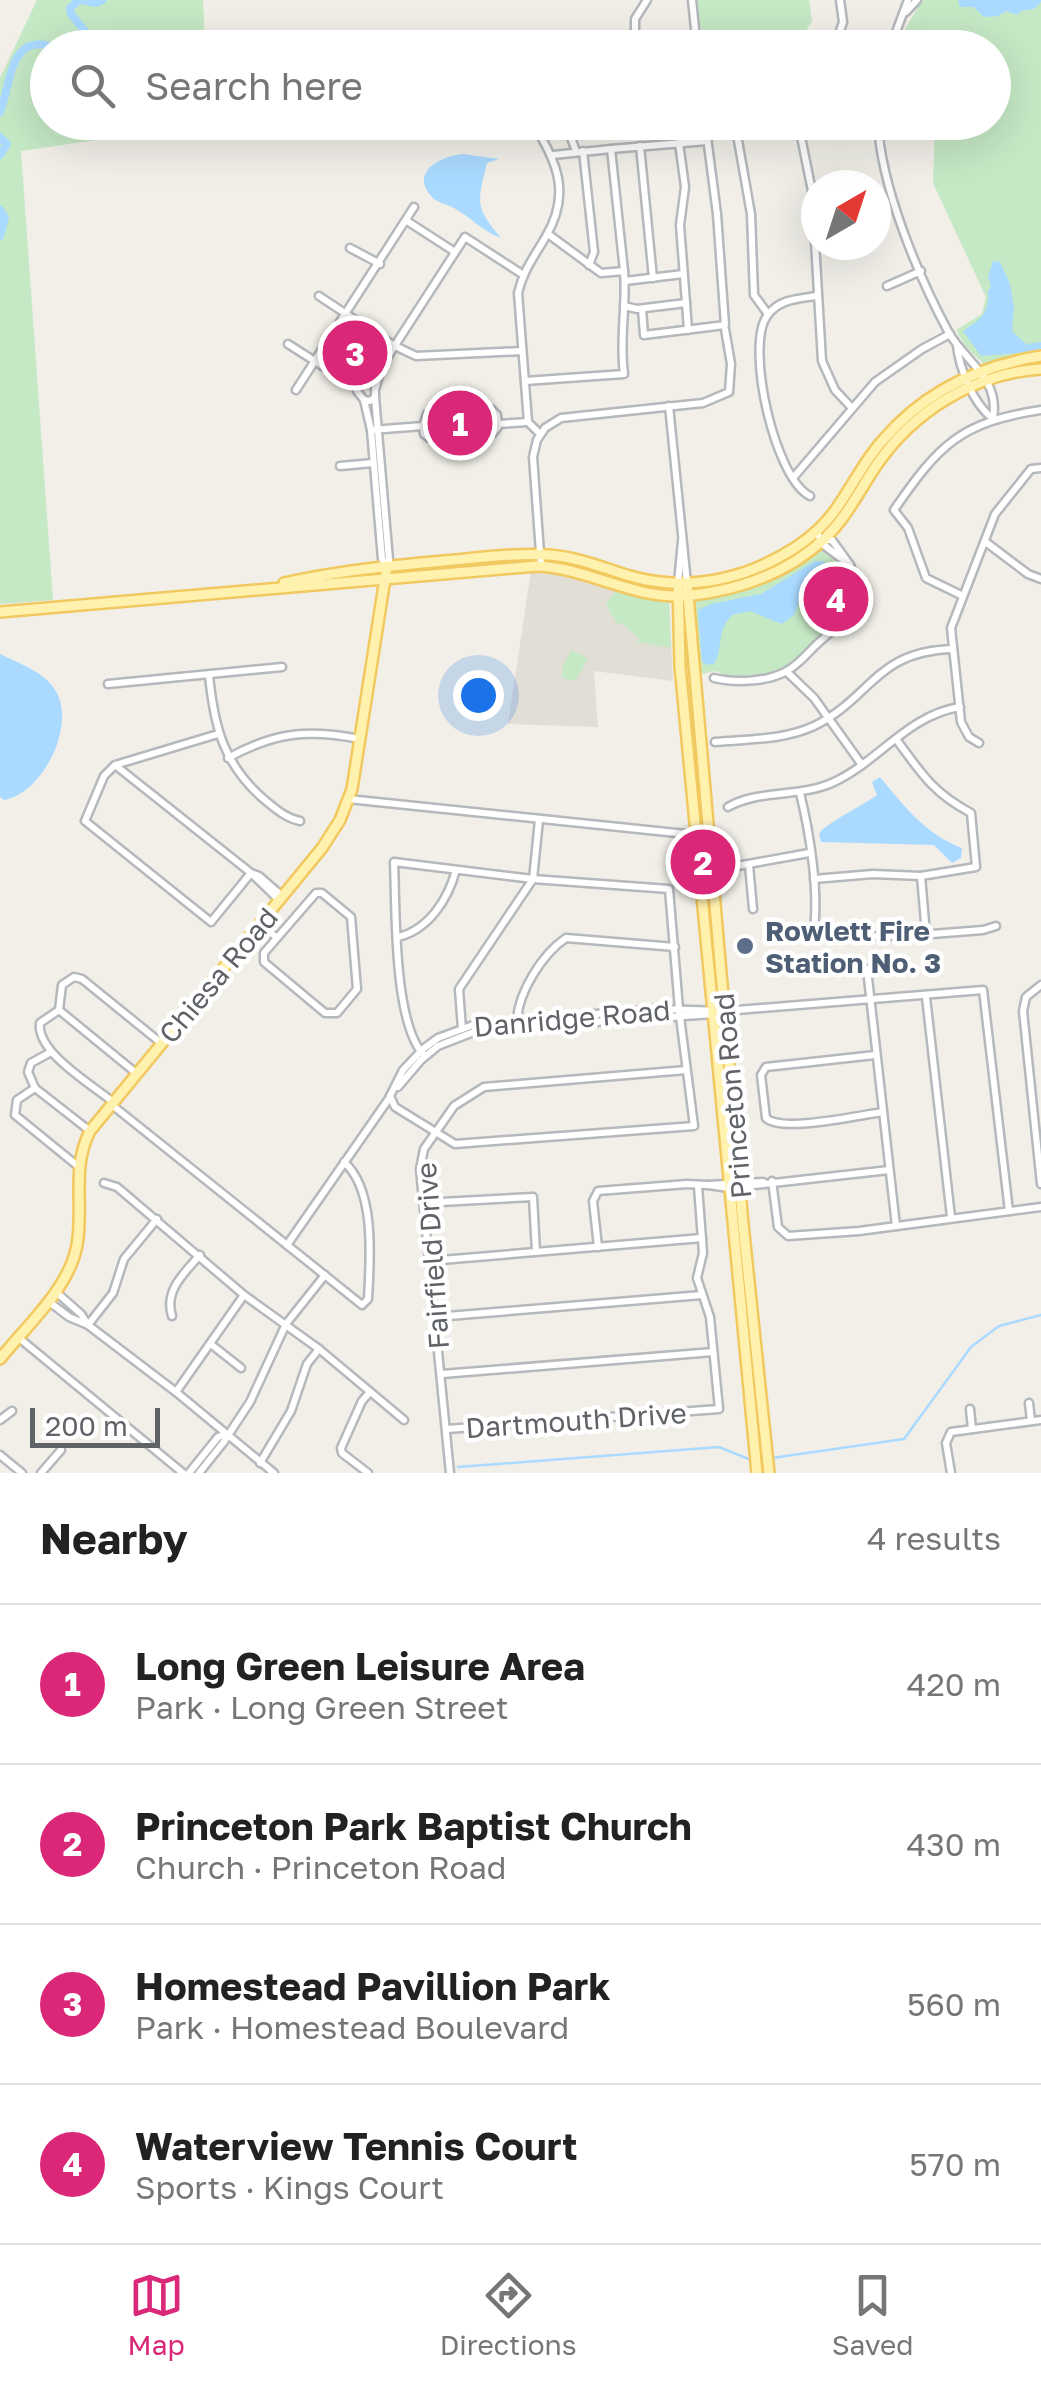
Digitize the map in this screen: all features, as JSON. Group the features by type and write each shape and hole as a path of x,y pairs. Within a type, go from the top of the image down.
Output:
{"main road":[{"path":"541,561 639,591 683,596 764,577 800,558 819,536 869,457 894,428 933,394 1041,356"},
{"path":"984,377 1041,369"},
{"path":"0,612 262,588 342,571 387,572 541,561 581,560 636,578 683,584 745,572 819,536"},
{"name":"Chiesa Road","path":"0,1359 72,1264 78,1243 79,1168 90,1131 330,836 348,799 387,572"},
{"name":"Princeton Road","path":"683,584 680,666 712,870 757,1345 753,1385"},
{"name":"Princeton Road","path":"694,745 696,835 744,1346 759,1443 756,1473"},
{"path":"707,955 719,954"},
{"path":"744,1346 757,1345"},
{"name":"Princeton Road","path":"759,1443 769,1473"}],"street":[{"path":"635,30 635,19 647,0"},
{"path":"692,0 694,30"},
{"path":"840,0 840,30"},
{"path":"898,30 908,0"},
{"path":"905,12 917,0"},
{"path":"540,434 528,422 518,293 524,270 548,234 559,198 553,155 543,140"},
{"path":"574,140 580,151 594,252 589,265"},
{"path":"745,140 754,295 768,314"},
{"path":"802,140 812,191 822,362 835,390 851,407"},
{"path":"881,140 888,184 921,271 950,334 984,377 993,400 994,418"},
{"path":"541,561 533,457 540,434 561,418 715,400 729,392 731,364 708,141 553,155"},
{"path":"679,143 685,188 680,213 688,330"},
{"path":"640,146 653,278"},
{"path":"525,381 624,374 621,320 625,281 612,148"},
{"path":"296,390 414,207"},
{"path":"407,221 455,252"},
{"path":"548,234 601,273 624,271"},
{"path":"387,572 382,559 374,430 381,368 465,238 524,270"},
{"path":"350,248 380,264"},
{"path":"887,286 921,271"},
{"path":"625,281 684,274"},
{"path":"319,296 393,346 416,356 522,351"},
{"path":"810,496 802,492 793,478 777,442 764,396 759,343 768,314 784,302 816,296"},
{"path":"624,306 642,309 686,303"},
{"path":"642,309 644,335 725,327"},
{"path":"793,478 851,407 892,368 950,334"},
{"path":"956,343 980,405 994,418"},
{"path":"288,344 357,391 374,430"},
{"path":"357,391 364,380 381,368"},
{"path":"346,381 364,380 376,387"},
{"path":"364,400 375,397"},
{"name":"Princeton Road","path":"669,406 686,544 683,584"},
{"path":"491,408 498,424 493,433 429,438 422,426 426,414 491,408"},
{"path":"963,596 926,578 908,528 894,510 938,451 994,418 1041,410"},
{"path":"498,424 528,422"},
{"path":"374,430 422,426"},
{"path":"340,466 377,463"},
{"path":"978,743 965,731 951,628 995,514 1031,469 1041,468"},
{"path":"714,678 771,677 786,672 851,610 856,590 850,566 825,546 819,536"},
{"path":"987,543 1028,574 1041,579"},
{"path":"715,742 780,736 812,727 892,664 915,653 953,649"},
{"path":"108,684 282,667"},
{"path":"786,672 814,698 862,765"},
{"path":"209,674 218,734 228,758 250,788 288,818 300,821"},
{"path":"728,807 740,800 800,793 831,784 931,713 960,708"},
{"path":"228,758 265,739 324,733 360,739"},
{"path":"218,734 115,764 104,776 85,820 211,922 251,874"},
{"path":"814,879 872,874 921,876 976,867 971,813 950,802 924,780 896,739"},
{"path":"115,764 281,898"},
{"path":"800,793 814,879 813,936 819,939 926,934 996,926"},
{"path":"348,799 696,835"},
{"path":"463,1031 459,989 534,879 540,820"},
{"path":"700,871 720,871 809,853"},
{"path":"390,1096 395,1107 434,1133 448,1142 462,1144 694,1126 669,888 534,879 394,862 405,1016 422,1054"},
{"path":"749,864 754,909"},
{"path":"398,937 426,924 450,888 456,870"},
{"path":"921,876 926,934"},
{"path":"316,893 322,893 352,917 357,989 336,1013 325,1013 264,962 264,952 277,938 316,893"},
{"path":"260,924 277,938"},
{"path":"518,1023 521,996 554,947 566,938 675,947"},
{"path":"867,968 896,1226"},
{"path":"62,1012 62,985 74,977 82,979 161,1043"},
{"path":"1041,986 1026,997 1023,1011 1041,1184"},
{"name":"Danridge Road","path":"287,1245 422,1054 463,1031 590,1017 712,1012 983,990 1009,1212"},
{"path":"926,997 951,1217"},
{"path":"590,1003 590,1017"},
{"path":"62,1012 40,1022 38,1034 51,1052 362,1305 368,1299 370,1265 365,1198 358,1178 344,1162"},
{"path":"62,1012 136,1073"},
{"path":"51,1052 31,1063 28,1072 34,1088 90,1131"},
{"path":"876,1055 766,1068 761,1075 766,1118 769,1122 794,1124 883,1112"},
{"name":"Fairfield Drive","path":"450,1473 423,1203 421,1158 434,1133 464,1097 484,1087 686,1070"},
{"path":"34,1088 22,1095 14,1107 15,1115 79,1168"},
{"path":"598,1246 593,1200 598,1191 728,1185 889,1170"},
{"path":"772,1180 778,1227 784,1235 896,1226 1041,1207"},
{"path":"104,1184 117,1187 244,1296 319,1348 404,1420"},
{"name":"Dartmouth Drive","path":"447,1429 719,1409 710,1316 697,1278 703,1253 698,1186"},
{"path":"423,1203 530,1196 536,1252"},
{"path":"88,1326 113,1293 124,1259 156,1219"},
{"path":"429,1262 702,1238"},
{"path":"172,1316 168,1305 176,1282 200,1255"},
{"path":"199,1473 250,1402 286,1324 325,1275"},
{"path":"55,1291 82,1314 88,1326"},
{"path":"436,1318 702,1295"},
{"path":"176,1392 244,1296"},
{"path":"48,1300 176,1392 274,1473"},
{"path":"18,1337 186,1473 218,1437 227,1434"},
{"path":"212,1344 241,1368"},
{"path":"260,1463 291,1412 307,1364 319,1348"},
{"path":"442,1374 713,1352"},
{"path":"368,1473 342,1453 342,1448 362,1401 370,1392"},
{"path":"1029,1403 1032,1421"},
{"path":"970,1409 972,1429"},
{"path":"0,1420 12,1411"},
{"path":"951,1473 946,1442 949,1434 1041,1420"},
{"path":"41,1473 61,1450"},
{"path":"0,1455 22,1473"}],"shaded area":[{"path":"531,571 563,572 631,595 669,602 673,681 594,671 598,727 508,724"}],"green space":[{"path":"37,0 203,0 204,30 30,30 30,140 96,140 21,151 53,600 0,604 0,78"},
{"path":"696,0 809,0 812,21 806,30 699,30"},
{"path":"908,0 1041,0 1041,355 987,367 966,347 956,330 982,314 986,297 933,183 934,140 1011,140 1011,30 905,30 917,9"},
{"path":"347,318 391,345 374,368 360,378 344,375 320,362"},
{"path":"493,411 495,430 427,437 426,416"},
{"path":"821,546 850,565 856,583 851,610 795,665 771,677 723,681 721,673 715,671 696,675 692,601 774,576"},
{"path":"617,589 669,602 671,648 638,642 621,623 617,624 606,604"},
{"path":"572,650 588,659 576,680 568,680 561,676 561,668"}],"water":[{"path":"958,0 1041,2 1017,15 1006,11 984,17 974,7 960,7"},
{"path":"463,154 499,159 487,163 480,196 486,219 501,238 435,200 426,189 424,180 430,167"},
{"path":"993,261 1000,262 1010,284 1014,307 1012,331 1026,344 1041,342 1041,351 981,356 963,331 985,310"},
{"path":"815,561 823,561 831,568 831,581 803,593 794,615 782,624 750,611 732,615 724,627 714,664 702,661 698,610 761,594"},
{"path":"0,654 46,679 57,693 62,724 42,773 18,795 4,800 0,797"},
{"path":"880,777 926,827 962,848 961,858 952,863 934,845 821,842 819,834 823,830 877,795 872,782"}],"waterway":[{"path":"79,0 70,8 84,30"},
{"path":"81,0 102,0"},
{"path":"0,112 15,61 30,46"},
{"path":"0,137 7,144 0,155"},
{"path":"0,210 5,218 0,236"},
{"path":"772,1458 904,1439 971,1347 999,1326 1041,1315"},
{"path":"458,1467 719,1447 751,1460"}],"place":[{"name":"Homestead Pavillion Park","path":"355,353"},
{"name":"Long Green Leisure Area","path":"460,423"},
{"name":"Waterview Tennis Court","path":"836,599"},
{"name":"Princeton Park Baptist Church","path":"703,862"},
{"name":"Rowlett Fire Station No. 3","path":"745,946"}]}
